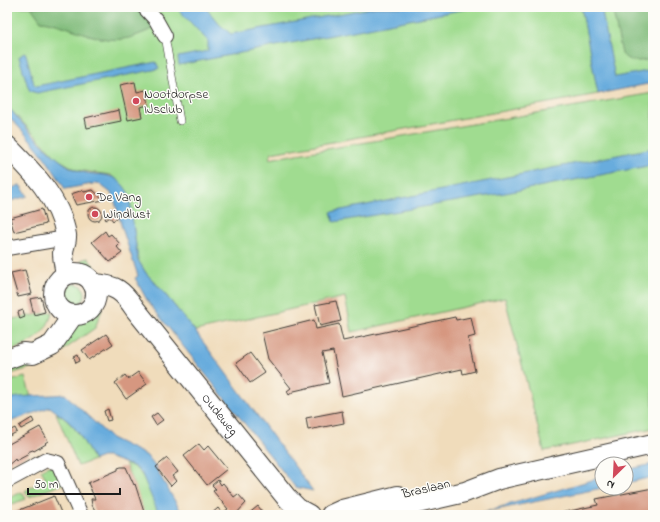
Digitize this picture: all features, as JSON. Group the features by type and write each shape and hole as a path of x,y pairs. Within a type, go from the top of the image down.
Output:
{"main road":[{"path":"7,146 28,168 56,206 64,224 66,238 63,253 84,283 87,311 67,312 55,302 54,291 58,281 84,283"},
{"name":"Oudeweg","path":"84,283 104,285 119,290 125,294 135,309 286,497 298,509 309,515"},
{"path":"15,356 49,332 67,312"},
{"name":"Braslaan","path":"378,515 400,507 465,492 499,479 653,444"},
{"name":"Braslaan","path":"331,515 342,510 446,484 465,481 499,479"}],"street":[{"path":"144,7 156,20 165,36"},
{"path":"7,248 66,238"},
{"path":"7,481 46,460 58,463 80,515"}],"lane":[{"path":"165,36 180,121"}],"green space":[{"path":"7,7 653,7 653,76 615,84 598,94 271,153 269,159 653,93 653,428 544,451 505,298 352,332 345,297 195,331 146,273 138,260 129,194 111,175 77,170 58,159 7,106"},
{"path":"31,7 133,7 144,14 154,26 153,29 123,39 102,38 41,21"},
{"path":"612,7 653,7 653,59 632,61 622,54"},
{"path":"88,258 98,272 109,279 92,274 83,265 81,260"},
{"path":"75,284 82,287 85,294 82,301 75,304 68,301 65,294 68,287"},
{"path":"103,307 95,328 58,354 27,369 7,375 7,366 76,321"},
{"path":"52,312 46,327 36,338 7,352 7,320"},
{"path":"25,377 31,396 7,399 7,382"},
{"path":"56,413 69,422 74,428 83,440 94,460 78,466"},
{"path":"125,463 132,466 143,477 151,492 159,515 143,515 144,512"},
{"path":"49,466 53,466 63,484 29,497 25,491 46,478 41,470"},
{"path":"22,492 26,499 7,506 7,499"}],"water":[{"path":"176,7 205,7 220,25 231,34 376,7 476,7 179,65 178,57 208,51 208,41"},
{"path":"581,7 601,7 615,77 653,70 653,83 598,94"},
{"path":"24,53 26,54 34,84 36,86 156,62 159,68 37,93 30,91 28,87 19,57"},
{"path":"7,106 39,141 58,159 76,170 85,173 112,177 118,180 123,186 129,194 138,260 146,273 195,331 313,491 295,487 148,302 135,278 138,276 111,193 98,183 65,189 39,150 7,115"},
{"path":"653,148 653,165 511,192 334,222 331,212"},
{"path":"20,185 28,196 7,202 7,190"},
{"path":"65,394 111,438 146,455 154,465 183,515 159,515 141,472 133,466 108,457 102,457 94,460 78,432 68,421 50,407 7,423 7,399"},
{"path":"653,464 653,477 634,481 634,468"},
{"path":"594,479 594,490 480,513"}],"building":[{"name":"Nootdorpse IJsclub","path":"135,82 137,92 146,90 149,105 140,107 142,117 128,120 120,85"},
{"path":"119,110 121,121 87,128 85,118"},
{"path":"83,190 84,192 93,190 104,200 76,205 71,194"},
{"name":"Windlust","path":"95,207 100,209 102,214 100,219 95,221 90,219 88,214 90,209"},
{"path":"42,209 46,224 14,232 10,218"},
{"path":"115,209 118,217 113,221 110,217 106,220 105,218"},
{"path":"105,231 108,236 111,234 120,244 117,247 122,253 110,262 92,242"},
{"path":"25,270 32,294 18,297 11,273"},
{"path":"41,297 45,312 34,315 30,299"},
{"path":"336,301 341,321 320,326 315,305"},
{"path":"23,310 25,317 20,319 18,312"},
{"path":"455,317 456,320 471,317 475,336 468,338 475,371 463,374 462,369 342,396 333,351 322,353 329,383 294,391 289,395 287,391 291,388 268,359 262,333 314,320 316,329 339,324 343,341"},
{"path":"106,334 113,344 89,360 82,350"},
{"path":"250,353 265,373 250,383 236,363"},
{"path":"78,355 80,361 76,363 74,357"},
{"path":"138,372 147,384 126,399 115,383 125,375 128,379"},
{"path":"108,409 111,420 107,421 104,411"},
{"path":"342,411 344,423 308,430 306,418"},
{"path":"157,413 163,420 156,425 151,417"},
{"path":"32,418 34,422 21,429 19,426"},
{"path":"40,427 48,441 45,443 46,444 34,451 28,452 29,454 16,461 15,459 7,466 7,445"},
{"path":"15,428 17,432 7,437 7,432"},
{"path":"199,444 204,450 208,446 227,469 207,485 184,456"},
{"path":"167,458 178,472 172,476 176,481 171,486 156,467"},
{"path":"126,467 134,485 135,484 144,512 142,515 101,515 100,511 97,514 92,505 91,499 95,499 88,483 118,470 118,468"},
{"path":"218,480 221,485 223,483 234,497 238,494 246,503 235,515 210,515 218,508 222,513 228,509 213,491 216,489 212,485"},
{"path":"653,488 653,515 551,515 598,505 596,499 612,496 634,496 634,492"},
{"path":"54,496 62,515 8,515 17,511"},
{"path":"258,506 265,515 247,515"}],"place":[{"name":"Nootdorpse IJsclub","path":"136,101"},
{"name":"De Vang","path":"89,197"},
{"name":"Windlust","path":"95,214"}]}
